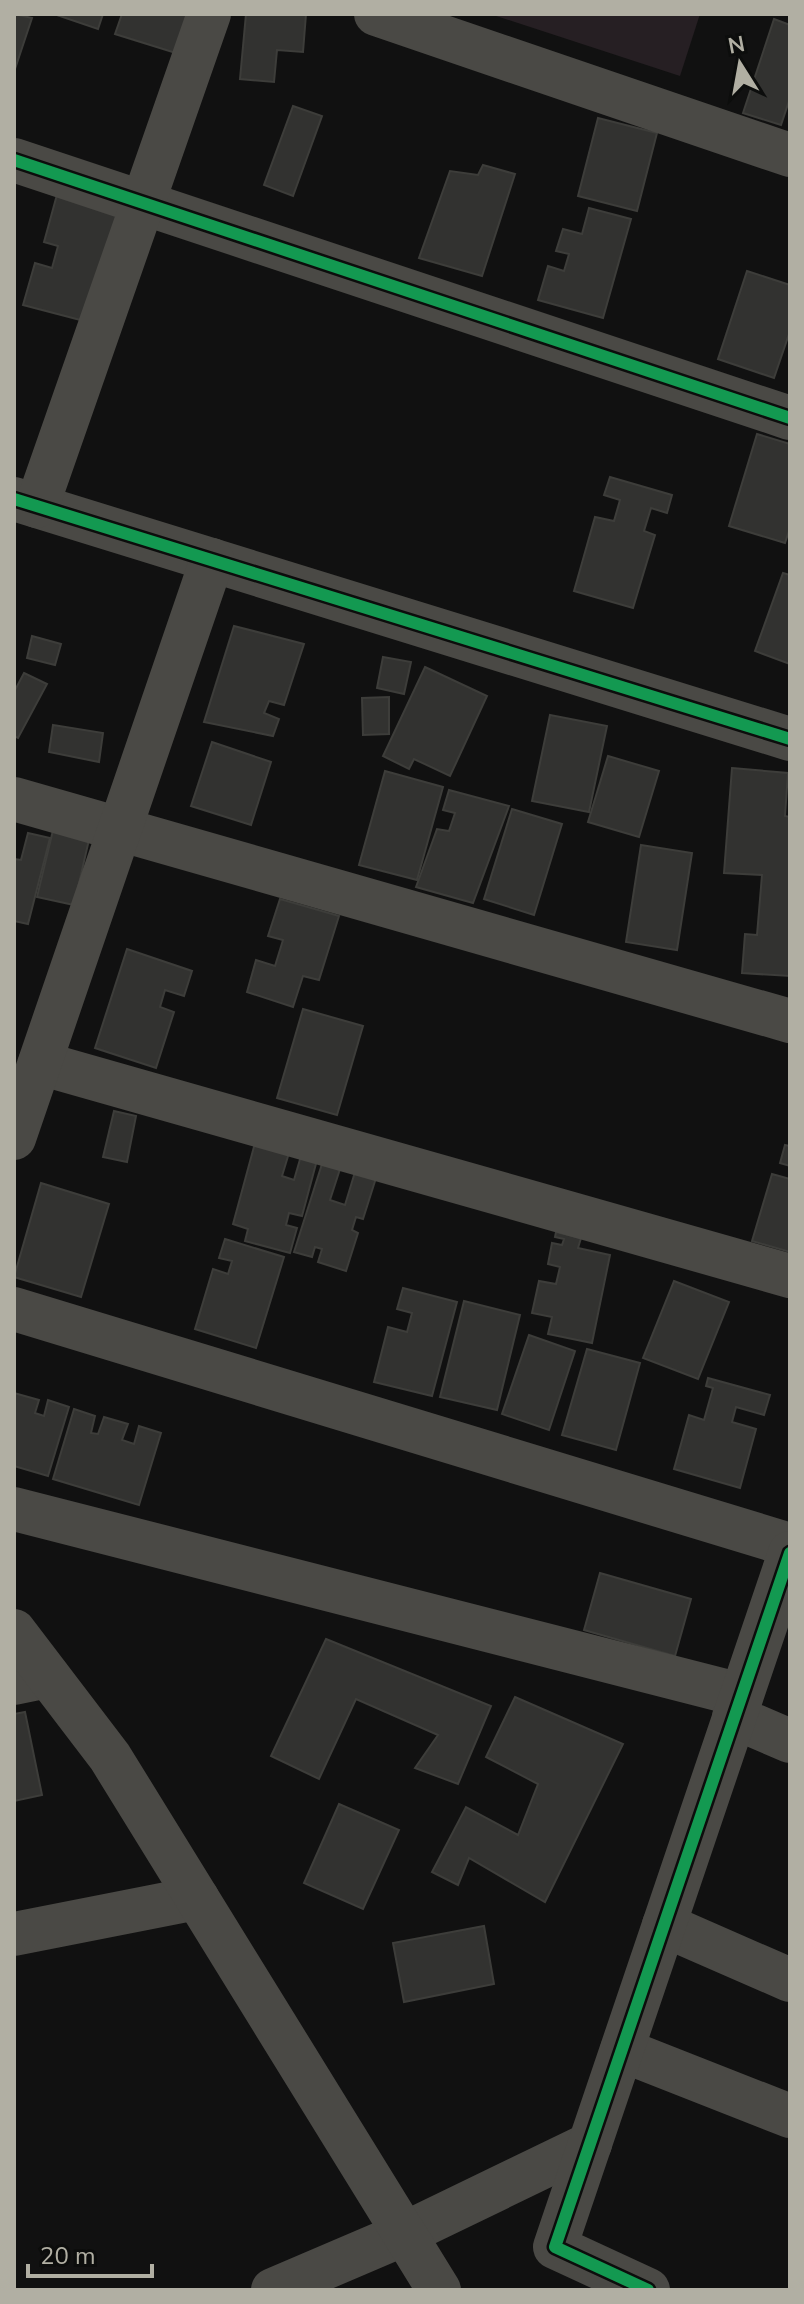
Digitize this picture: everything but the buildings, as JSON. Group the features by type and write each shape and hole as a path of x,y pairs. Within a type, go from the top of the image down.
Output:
{"street":[{"path":"209,14 143,204 26,502 790,739"},
{"path":"376,14 790,155"},
{"path":"14,160 790,418"},
{"path":"14,1138 212,560"},
{"path":"14,799 790,1021"},
{"path":"40,1063 790,1276"},
{"path":"14,1309 790,1545"},
{"path":"14,1509 738,1706 790,1741"},
{"path":"648,2290 555,2247 790,1553"},
{"path":"14,1631 31,1679 110,1757 439,2290"},
{"path":"14,1934 197,1898"},
{"path":"664,1925 790,1980"},
{"path":"622,2050 790,2116"},
{"path":"273,2290 404,2234 590,2144"}],"shaded area":[{"path":"490,14 700,14 680,76"}],"cycle path":[{"path":"14,160 790,418"},
{"path":"14,499 790,739"},
{"path":"648,2290 555,2247 790,1553"}]}
